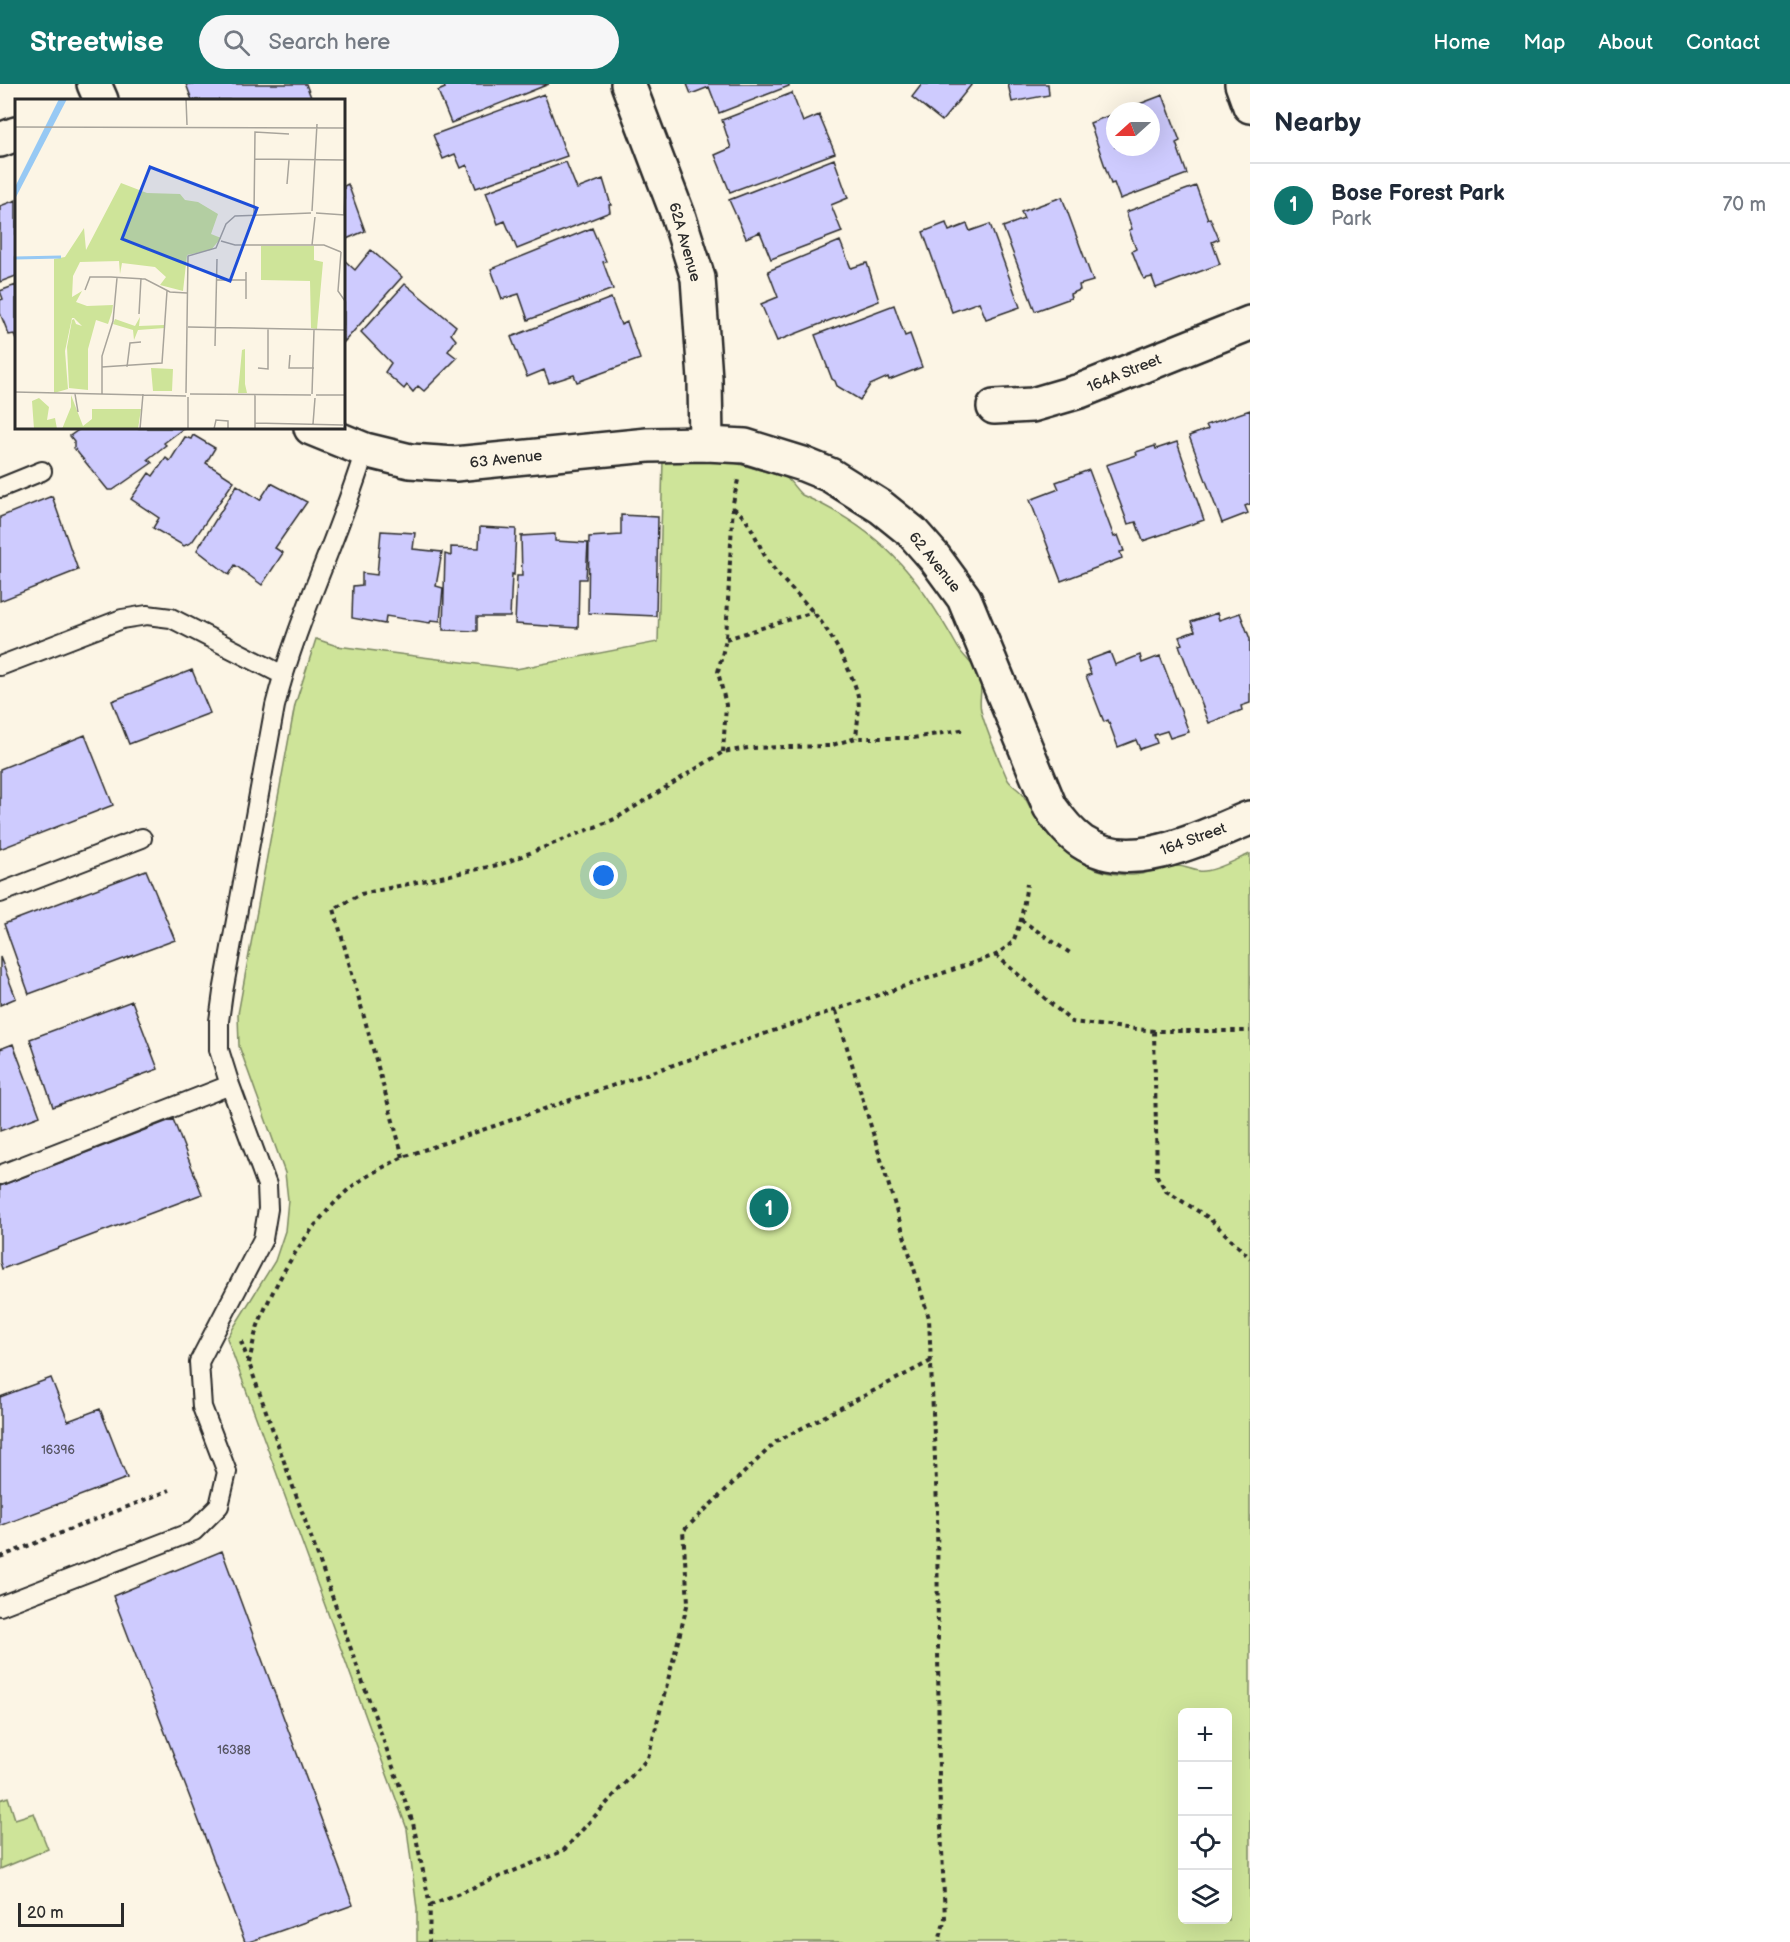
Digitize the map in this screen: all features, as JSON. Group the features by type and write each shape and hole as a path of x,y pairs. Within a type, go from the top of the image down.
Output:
{"street":[{"path":"94,84 101,99"},
{"name":"62A Avenue","path":"628,84 680,218 698,278 705,379 706,444"},
{"path":"1242,84 1250,106"},
{"path":"0,140 15,134"},
{"name":"164A Street","path":"994,407 1032,405 1080,391 1250,323"},
{"name":"63 Avenue","path":"313,429 365,450 410,460 455,464 648,446 706,444"},
{"name":"62 Avenue","path":"706,444 745,446 830,475 881,507 912,532 934,557 964,598 1050,807 1065,827 1082,842 1099,849"},
{"name":"164 Street","path":"1099,849 1117,855 1152,854 1250,818"}],"lane":[{"path":"0,1606 194,1531 219,1506 227,1472 202,1407 199,1362 263,1239 268,1209 267,1185 219,1050 219,1021 223,992 275,706 283,675 351,497 365,450"},
{"path":"0,488 42,471"},
{"path":"0,666 122,619 147,615 171,618 283,675"},
{"path":"0,893 142,838"},
{"path":"0,1175 230,1085"}],"path":[{"path":"723,752 726,705 718,672 726,639 733,507 739,472"},
{"path":"733,507 741,513 781,579 814,612 842,657 858,697 856,738"},
{"path":"726,639 814,612"},
{"path":"403,1157 334,909 361,894 502,864 615,819 723,752 748,748 829,746 856,738 913,738 966,729"},
{"path":"249,1363 258,1325 277,1284 322,1217 349,1190 376,1170 403,1157 996,955 1013,942 1021,920 1027,884"},
{"path":"1021,920 1070,953"},
{"path":"996,955 1072,1022 1154,1031 1250,1031"},
{"path":"836,1011 929,1318 937,1506 939,1782 945,1918 939,1942"},
{"path":"1154,1031 1157,1176 1166,1191 1209,1218 1250,1258"},
{"path":"228,1304 413,1823 430,1905 429,1942"},
{"path":"430,1905 563,1851 648,1758 688,1602 683,1531 777,1441 931,1361"},
{"path":"0,1557 170,1490"}],"green space":[{"path":"663,460 735,463 785,477 802,495 854,523 894,556 927,597 959,650 979,675 981,711 1007,778 1023,795 1055,842 1067,853 1097,869 1114,874 1133,875 1177,866 1204,871 1250,854 1250,1942 417,1942 417,1909 407,1829 227,1338 275,1261 285,1231 288,1200 285,1173 239,1046 238,1014 295,705 316,639 337,646 516,669 658,642"},
{"path":"8,1797 15,1819 34,1813 48,1849 0,1869 0,1800"}],"building":[{"path":"186,84 306,84 312,99 192,99"},
{"path":"443,84 549,84 451,123 438,91 445,88"},
{"path":"687,84 789,84 789,86 719,113 709,87 691,94"},
{"path":"922,84 972,84 942,121 912,97"},
{"path":"1008,84 1048,84 1049,95 1012,102"},
{"path":"792,93 803,122 819,115 835,153 730,192 715,155 731,148 722,120"},
{"path":"544,94 567,156 476,188 467,165 461,168 455,154 443,159 433,135"},
{"path":"1163,95 1180,141 1176,143 1187,174 1120,199 1114,183 1111,184 1090,123 1106,117 1106,156 1160,156 1160,102 1145,102"},
{"path":"834,159 848,198 831,205 842,232 771,259 760,232 746,238 729,200"},
{"path":"566,162 577,189 603,179 611,205 609,205 610,212 517,249 505,221 498,224 486,192"},
{"path":"348,184 365,231 345,240 345,186"},
{"path":"1196,186 1208,219 1210,218 1219,239 1212,242 1220,264 1156,288 1152,277 1144,279 1141,274 1132,251 1136,249 1129,230 1132,229 1126,212"},
{"path":"1062,197 1093,281 1079,285 1080,290 1070,294 1071,298 1035,311 1003,227 1024,219 1021,212"},
{"path":"15,200 15,276 0,282 0,206"},
{"path":"946,223 949,231 967,224 970,231 990,224 1020,307 986,319 979,302 952,312 923,232"},
{"path":"592,228 606,261 603,262 613,289 528,320 519,294 502,299 491,269"},
{"path":"840,241 851,268 867,263 879,301 777,341 761,304 778,297 768,271"},
{"path":"371,250 402,277 345,341 345,261 355,270"},
{"path":"405,284 456,326 451,334 456,340 448,351 457,358 424,391 418,386 413,392 407,385 404,389 385,372 391,363 361,332"},
{"path":"15,285 15,337 14,334 9,335 0,313 0,300 3,299 0,291"},
{"path":"611,298 621,325 627,322 640,359 577,382 574,375 549,383 544,370 527,377 511,337"},
{"path":"894,305 905,336 910,334 922,367 870,385 860,400 837,386 832,379 815,335"},
{"path":"1250,410 1250,504 1245,506 1248,513 1222,523 1189,436 1208,429 1206,425"},
{"path":"80,429 183,429 148,459 152,463 113,490 108,490 74,448 74,441 70,436"},
{"path":"193,435 215,448 206,463 234,481 192,542 184,546 153,528 159,518 131,499 149,473 153,476 166,458 170,461 185,437 191,439"},
{"path":"1177,442 1204,520 1143,541 1136,522 1128,524 1106,465 1137,455 1136,452 1155,446 1156,449"},
{"path":"1089,470 1114,537 1118,535 1124,551 1120,552 1122,558 1061,581 1030,500 1059,489 1056,482"},
{"path":"271,483 307,502 275,548 283,553 262,585 235,565 229,575 197,550 237,485 260,500"},
{"path":"52,496 78,570 0,601 0,517"},
{"path":"621,515 658,517 656,616 588,613 589,537 621,535"},
{"path":"480,527 516,529 510,617 477,617 477,631 443,630 445,554 451,556 451,547 479,548"},
{"path":"381,531 415,533 413,549 442,552 436,586 443,588 440,621 431,620 430,623 386,616 385,624 352,618 353,586 362,585 362,573 377,575"},
{"path":"555,534 555,541 588,543 586,579 579,579 578,628 515,624 517,576 522,576 521,536"},
{"path":"1217,613 1219,620 1240,613 1250,639 1250,703 1241,706 1242,710 1209,723 1179,645 1182,644 1179,637 1195,631 1191,622"},
{"path":"1110,652 1115,665 1140,655 1142,663 1160,656 1189,732 1170,738 1167,731 1154,735 1157,743 1140,749 1136,740 1118,747 1108,720 1104,722 1086,676 1091,674 1086,661"},
{"path":"192,670 210,713 129,744 112,701"},
{"path":"85,735 113,805 0,849 0,769"},
{"path":"146,870 175,940 29,994 4,924"},
{"path":"0,957 16,998 0,1005"},
{"path":"132,1001 158,1069 53,1107 30,1039"},
{"path":"13,1044 40,1116 0,1131 0,1049"},
{"path":"173,1119 202,1194 2,1269 0,1262 0,1186"},
{"path":"51,1378 68,1421 100,1409 127,1478 0,1526 0,1397"},
{"path":"222,1551 353,1905 249,1942 245,1942 113,1596"}],"place":[{"name":"Bose Forest Park","path":"769,1208"}]}
